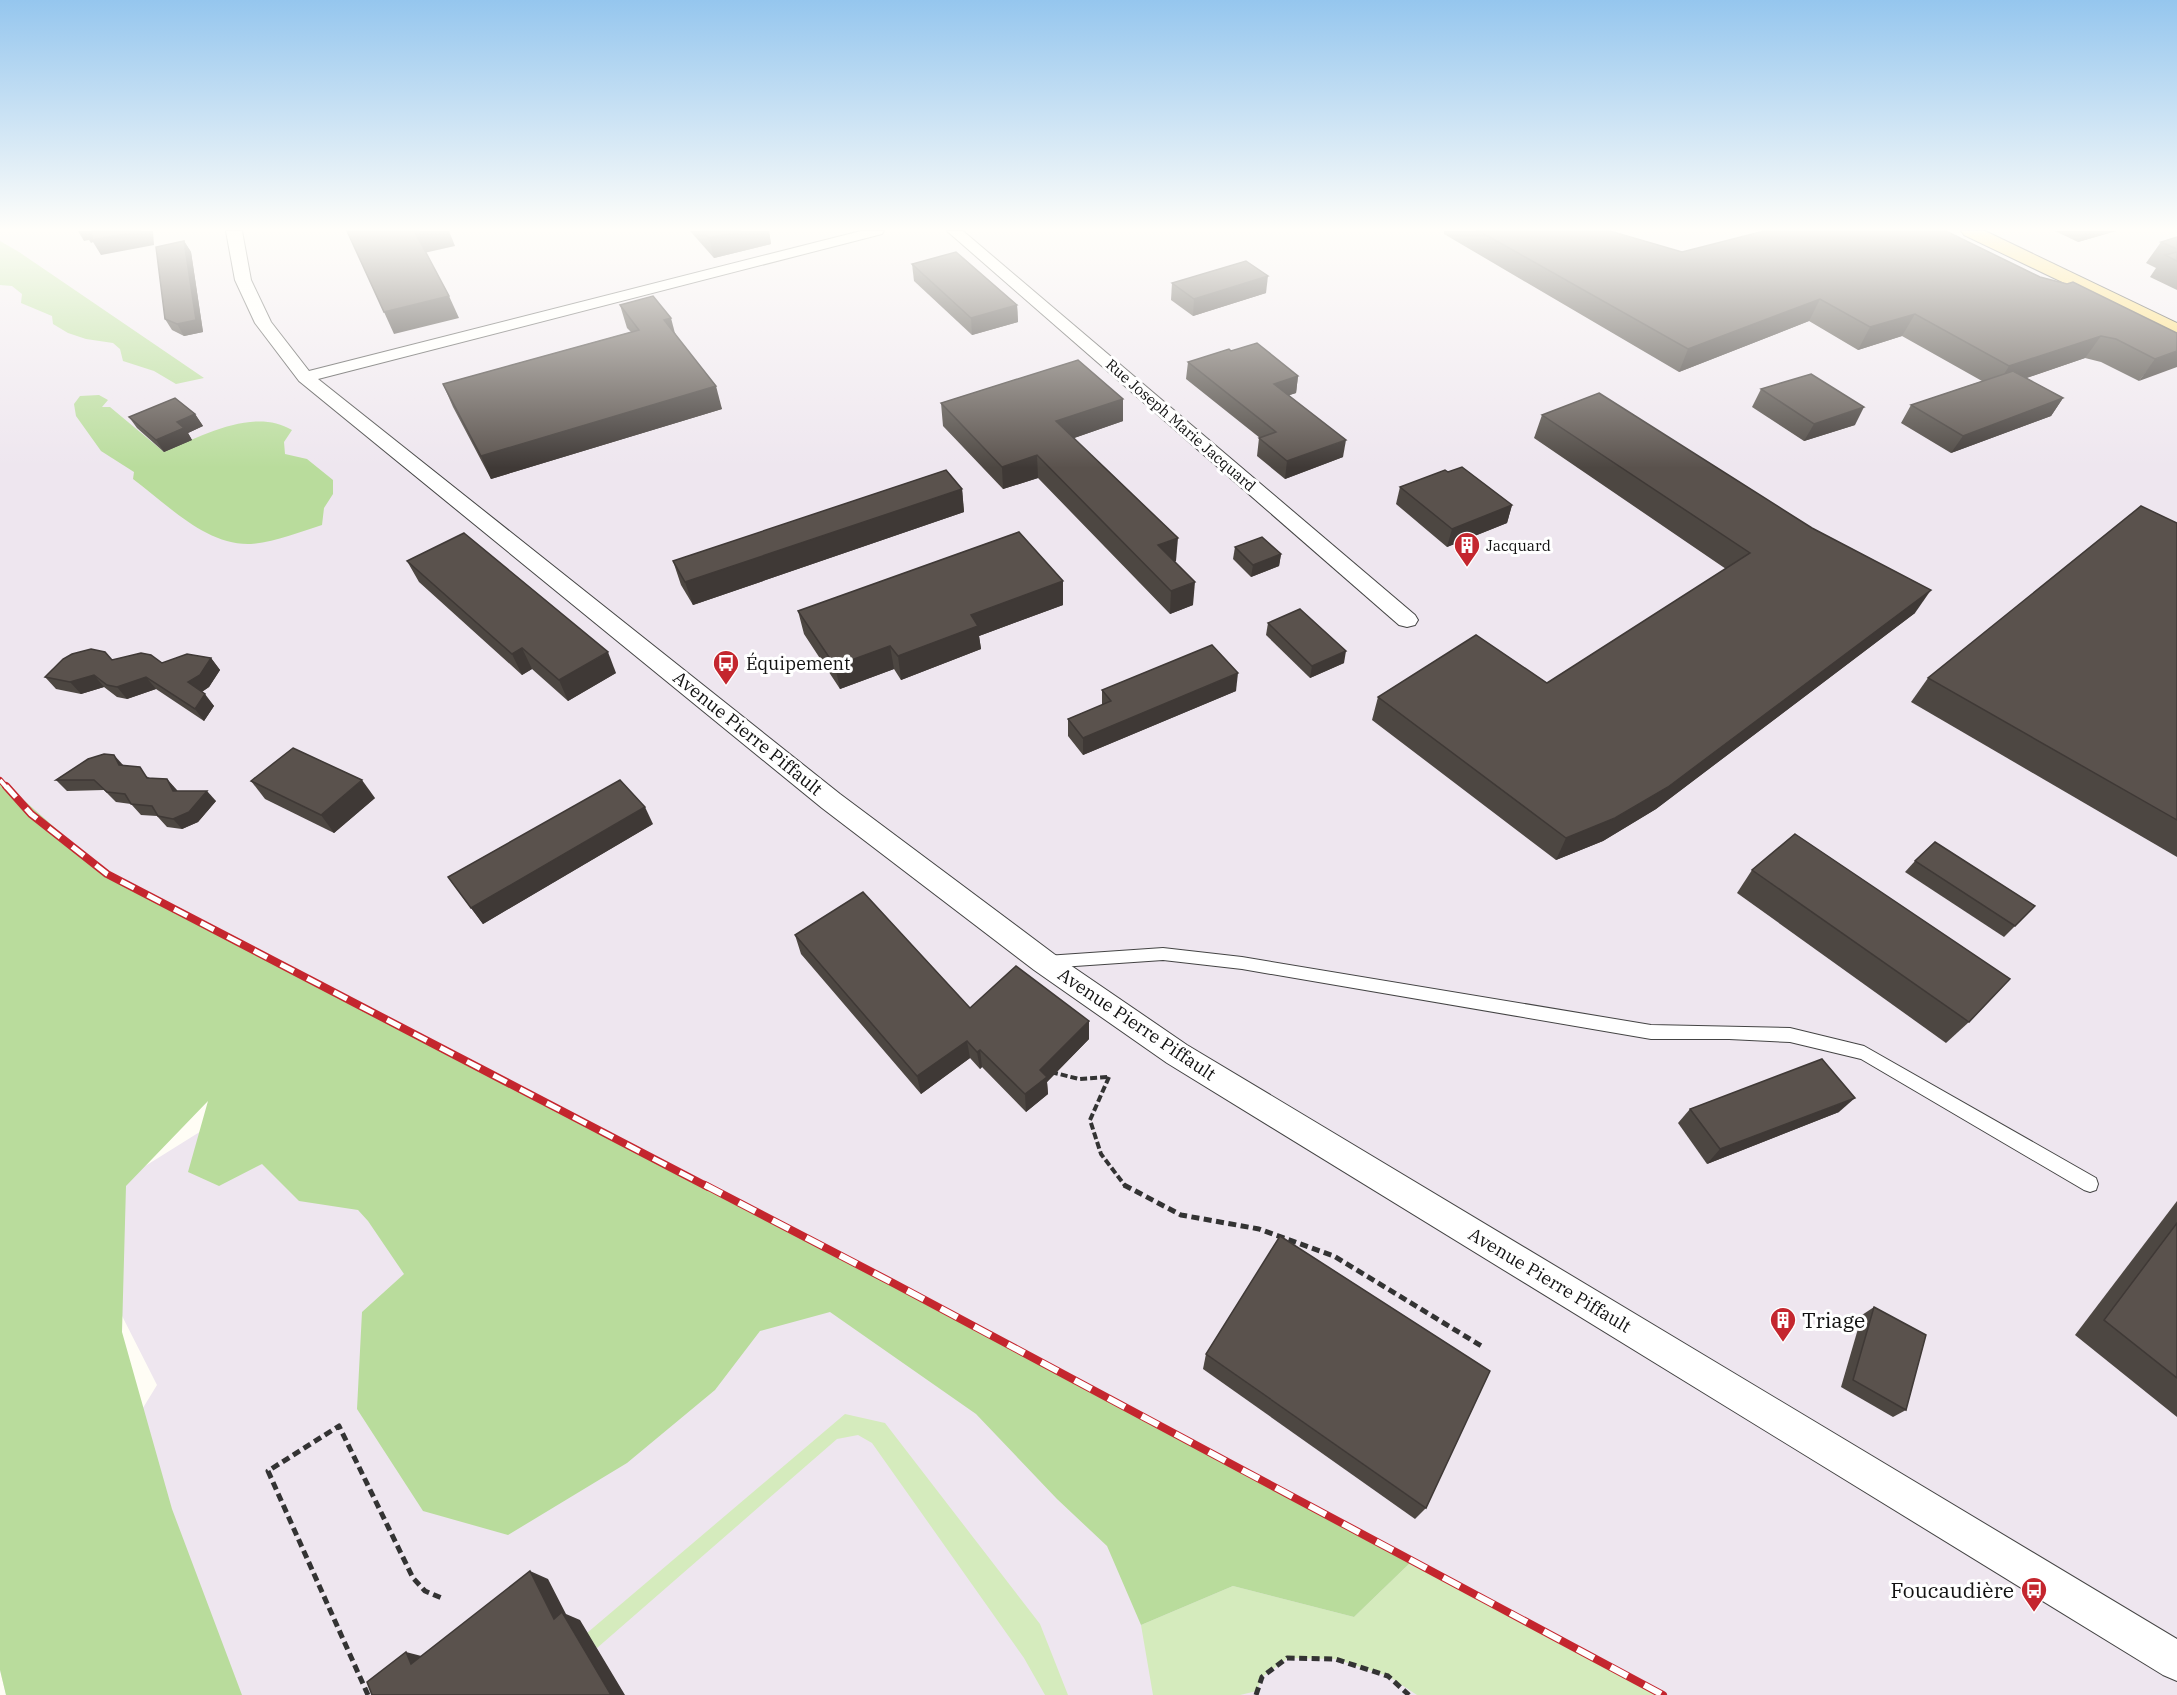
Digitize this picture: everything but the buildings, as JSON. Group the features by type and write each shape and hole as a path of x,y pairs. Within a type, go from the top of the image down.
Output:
{"main road":[{"path":"2134,310 2177,331"},
{"path":"2158,310 2177,319"}],"street":[{"name":"Avenue Pierre Piffault","path":"257,310 263,323 305,377 815,788 1044,962 1177,1054 2177,1661"},
{"path":"305,377 567,310"},
{"name":"Rue Joseph Marie Jacquard","path":"1047,310 1407,620"}],"lane":[{"path":"1044,962 1163,954 1242,963 1651,1032 1790,1035 1864,1053 2090,1184"}],"path":[{"path":"1048,1071 1067,1078 1096,1080 1108,1077 1090,1120 1101,1154 1126,1187 1181,1215 1259,1229 1334,1256 1482,1347"},
{"path":"368,1695 268,1471 339,1426 413,1578 424,1591 444,1599"},
{"path":"1256,1695 1262,1677 1287,1658 1299,1658 1335,1659 1388,1676 1409,1695"}],"shaded area":[{"path":"0,310 2177,310 2177,1695 6,1695 0,1670 0,1642 157,1385 70,1213 382,1018 107,874 31,814 0,780"}],"green space":[{"path":"38,310 104,310 204,378 176,384 154,371 123,361 120,349 113,343 86,339 68,333 53,324 52,316"},
{"path":"99,395 108,400 102,407 110,407 164,452 211,432 245,423 261,421 292,430 284,442 285,454 307,459 333,480 333,494 324,508 322,525 278,539 251,544 234,543 203,531 173,511 133,479 134,472 101,451 76,416 74,404 80,396"},
{"path":"0,779 107,874 895,1284 1412,1561 1354,1617 1233,1586 1141,1625 1107,1546 1057,1499 976,1414 830,1312 760,1331 715,1390 627,1463 508,1535 423,1511 357,1409 362,1312 404,1274 358,1210 299,1201 262,1164 219,1186 188,1172 208,1101 126,1186 122,1332 172,1509 242,1695 6,1695 0,1670"},
{"path":"845,1414 885,1423 1040,1624 1068,1695 1045,1695 1024,1658 872,1443 858,1435 837,1439 597,1648 587,1633"},
{"path":"1412,1561 1663,1695 1417,1695 1388,1676 1335,1659 1288,1658 1262,1677 1257,1691 1240,1695 1153,1695 1141,1625 1233,1586 1354,1617"}],"railway":[{"path":"0,780 7,788"},
{"path":"6,786 31,814 107,874 708,1187"},
{"path":"705,1185 895,1284 1663,1695"}],"place":[{"name":"Jacquard","path":"1467,568"},
{"name":"Équipement","path":"726,686"},
{"name":"Triage","path":"1783,1343"},
{"name":"Foucaudière","path":"2034,1613"}]}
